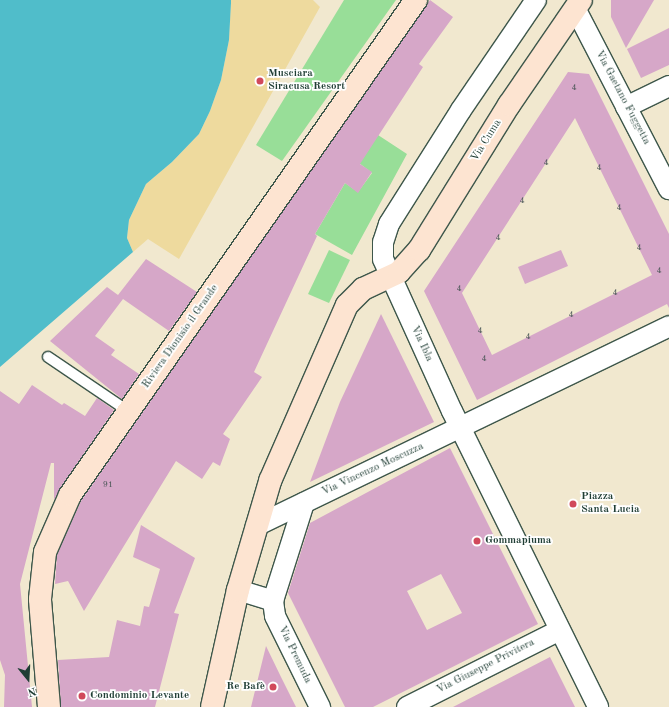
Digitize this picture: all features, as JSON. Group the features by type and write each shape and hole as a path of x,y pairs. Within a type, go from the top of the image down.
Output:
{"street":[{"name":"Riviera Dionisio il Grande","path":"49,707 40,599 45,552 70,495 416,0"},
{"name":"Via Ibla","path":"536,0 461,110 389,224 383,242 383,259 456,419 551,634 598,707"},
{"name":"Via Cuma","path":"212,707 238,590 270,481 290,432 347,305 363,289 399,272 420,250 509,105 578,4"},
{"name":"Via Gaetano Fuggetta","path":"578,4 626,107 669,188"},
{"path":"626,107 669,86"},
{"name":"Via Vincenzo Moscuzza","path":"256,526 442,437 456,419 669,326"},
{"path":"238,590 273,601 304,503"},
{"name":"Via Premuda","path":"273,601 275,616 320,707"},
{"name":"Via Giuseppe Privitera","path":"407,707 551,634"}],"lane":[{"path":"48,357 128,411"}],"green space":[{"path":"344,0 396,0 282,161 256,145"},
{"path":"378,135 407,154 352,255 315,234 345,183 358,192 372,173 359,163"},
{"path":"329,250 350,260 329,303 308,294"}],"sand":[{"path":"231,0 313,0 320,7 179,259 148,239 133,252 127,238 129,220 146,184 172,162 199,134 210,111 221,80 229,40"}],"water":[{"path":"0,0 231,0 231,3 229,40 221,80 210,111 199,134 172,162 146,184 129,220 127,238 133,252 0,367"}],"building":[{"path":"430,0 453,17 419,64 423,67 360,164 372,172 358,193 345,183 315,234 317,236 254,372 262,377 223,434 230,439 220,466 213,462 202,479 176,461 84,611 68,581 55,584 57,555 81,501"},
{"path":"611,0 654,0 626,48 611,17"},
{"path":"669,28 669,65 641,78 627,49"},
{"path":"568,72 589,74 669,234 669,308 667,304 477,400 424,291","holes":["575,118 652,275 492,355 462,293"]},
{"path":"561,250 568,266 525,284 518,267"},
{"path":"146,259 197,292 169,331 123,299 95,336 115,350 111,355 139,374 122,399 50,341 107,287 118,295"},
{"path":"381,314 434,422 310,482 340,402"},
{"path":"32,385 62,405 64,403 85,416 97,398 114,410 60,488 54,500 54,463 51,463 20,584 32,707 4,707 5,675 0,660 0,391 19,404"},
{"path":"450,448 538,624 373,707 345,707 288,593 310,523","holes":["441,574 462,613 427,630 407,591"]},
{"path":"141,525 195,558 174,613 179,614 155,707 61,707 58,660 109,657 117,620 140,626 144,606 149,607 160,569 133,557"},
{"path":"266,646 281,677 296,707 251,707"},
{"path":"550,657 575,707 453,707 488,689"}],"place":[{"name":"Musciara Siracusa Resort","path":"260,81"},
{"name":"Piazza Santa Lucia","path":"573,504"},
{"name":"Gommapiuma","path":"477,541"},
{"name":"Re Bafè","path":"273,687"},
{"name":"Condominio Levante","path":"82,696"}]}
